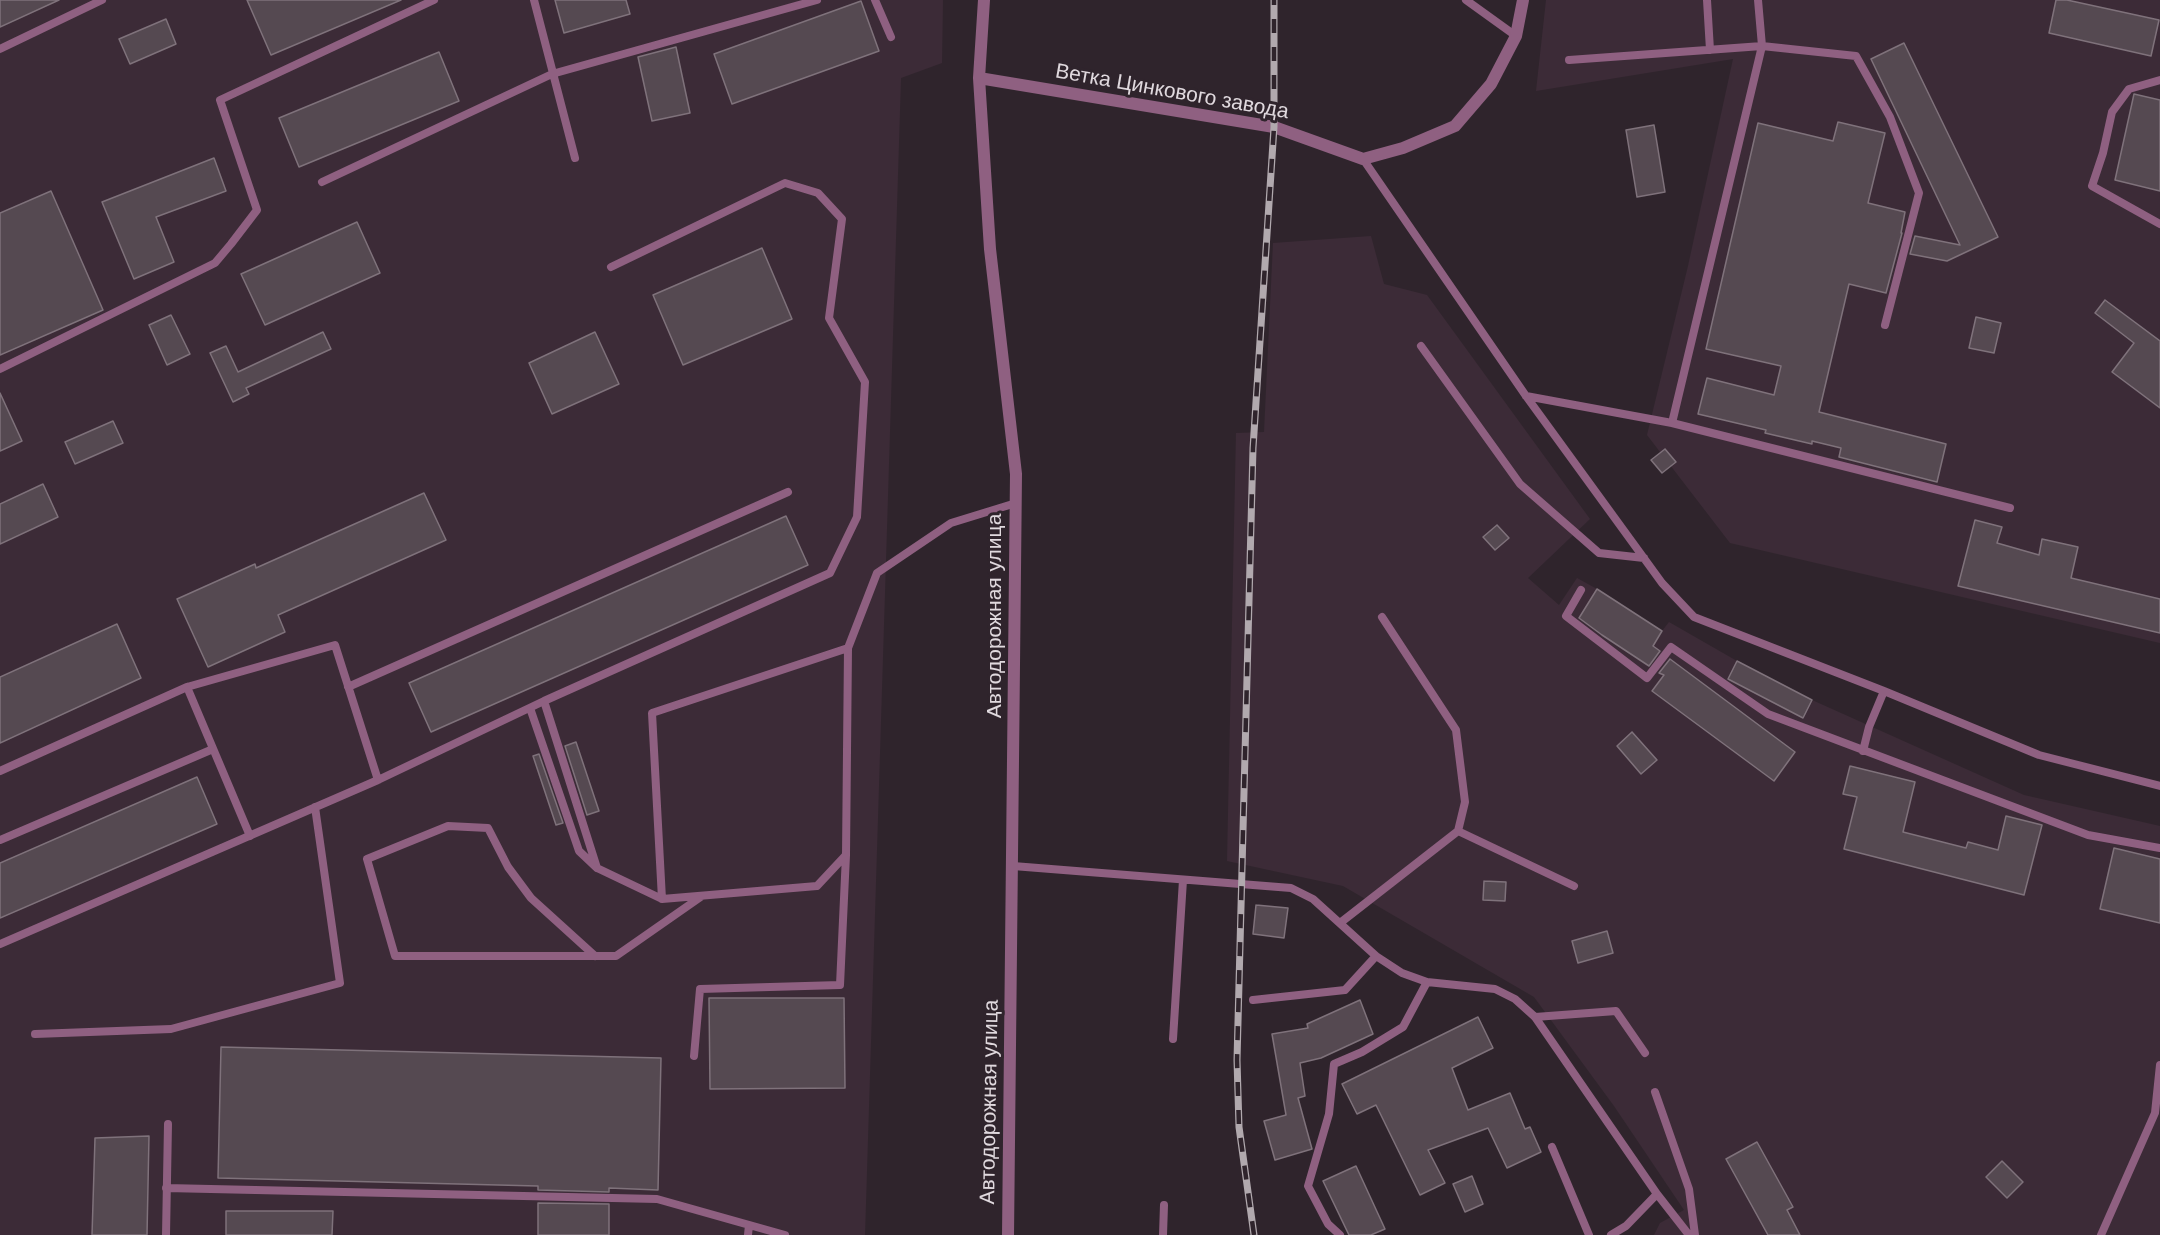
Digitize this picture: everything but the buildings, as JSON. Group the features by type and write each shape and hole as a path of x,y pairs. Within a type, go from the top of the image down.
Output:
{"street":[{"name":"Автодорожная улица","path":"984,0 979,78 990,249 1016,474 1008,1235"},
{"path":"1363,159 1403,148 1455,126 1491,84 1516,36 1523,0"},
{"name":"Ветка Цинкового завода","path":"979,78 1274,127 1363,159"}],"lane":[{"path":"0,49 102,0"},
{"path":"0,369 215,263 231,244 257,210 220,100 434,0"},
{"path":"534,0 575,158"},
{"path":"322,182 552,74 817,0"},
{"path":"875,0 891,37"},
{"path":"1466,0 1516,36"},
{"path":"1707,0 1710,50"},
{"path":"1672,423 1762,46 1758,0"},
{"path":"1569,60 1762,46 1856,56 1890,117 1919,193 1885,325"},
{"path":"2160,80 2129,89 2112,112 2103,153 2092,186 2160,224"},
{"path":"1363,159 1526,396 1662,583 1694,617 1884,691 2039,755 2160,786"},
{"path":"0,944 378,780 544,701 830,573 857,517 865,382 829,318 842,219 818,193 786,183 611,267"},
{"path":"1421,346 1520,484 1599,553 1644,558"},
{"path":"1526,396 1672,423 2010,508"},
{"path":"348,687 788,492"},
{"path":"694,1056 699,989 840,986 846,855 848,648 877,573 951,523 1016,503"},
{"path":"1581,590 1566,616 1647,678 1671,647 1768,714 2088,835 2160,848"},
{"path":"1340,923 1458,831 1466,802 1456,730 1382,617"},
{"path":"0,771 187,687 335,645 378,780"},
{"path":"662,899 652,713 848,648"},
{"path":"187,687 250,836"},
{"path":"1863,751 1869,727 1884,691"},
{"path":"544,701 597,868"},
{"path":"530,708 579,851 597,868 662,899 817,886 846,855"},
{"path":"0,840 213,749"},
{"path":"34,1034 171,1029 340,983 315,807"},
{"path":"595,956 531,898 508,867 488,828 448,826 367,859 395,956 595,956 616,956 702,896"},
{"path":"1458,831 1574,886"},
{"path":"1013,866 1290,888 1313,898 1376,956 1402,973 1427,982 1495,989 1515,999 1535,1017 1657,1194 1689,1235"},
{"path":"1173,1039 1183,880"},
{"path":"1253,1000 1345,990 1376,956"},
{"path":"1340,1235 1328,1224 1308,1186 1329,1114 1334,1064 1362,1052 1403,1027 1427,982"},
{"path":"1535,1017 1616,1011 1645,1053"},
{"path":"2101,1235 2155,1113 2160,1065"},
{"path":"1655,1092 1689,1189 1695,1235"},
{"path":"166,1235 168,1124"},
{"path":"1552,1147 1589,1235"},
{"path":"166,1188 657,1199 785,1235"},
{"path":"1611,1235 1626,1226 1657,1194"},
{"path":"1163,1235 1164,1205"},
{"path":"748,1235 749,1225"}],"shaded area":[{"path":"0,0 943,0 942,63 901,78 865,1235 0,1235"},
{"path":"1546,0 2160,0 2160,643 1730,543 1647,435 1688,266 1733,59 1536,91"},
{"path":"1371,236 1384,284 1427,295 1590,519 1528,578 1559,605 1577,578 1662,631 1669,622 1812,700 2024,795 2160,826 2160,1235 1654,1235 1660,1223 1684,1210 1614,1106 1534,997 1343,886 1227,861 1236,433 1264,432 1273,243"}],"railway":[{"path":"1254,1235 1239,1127 1237,1060 1253,448 1274,127 1274,0"}]}
